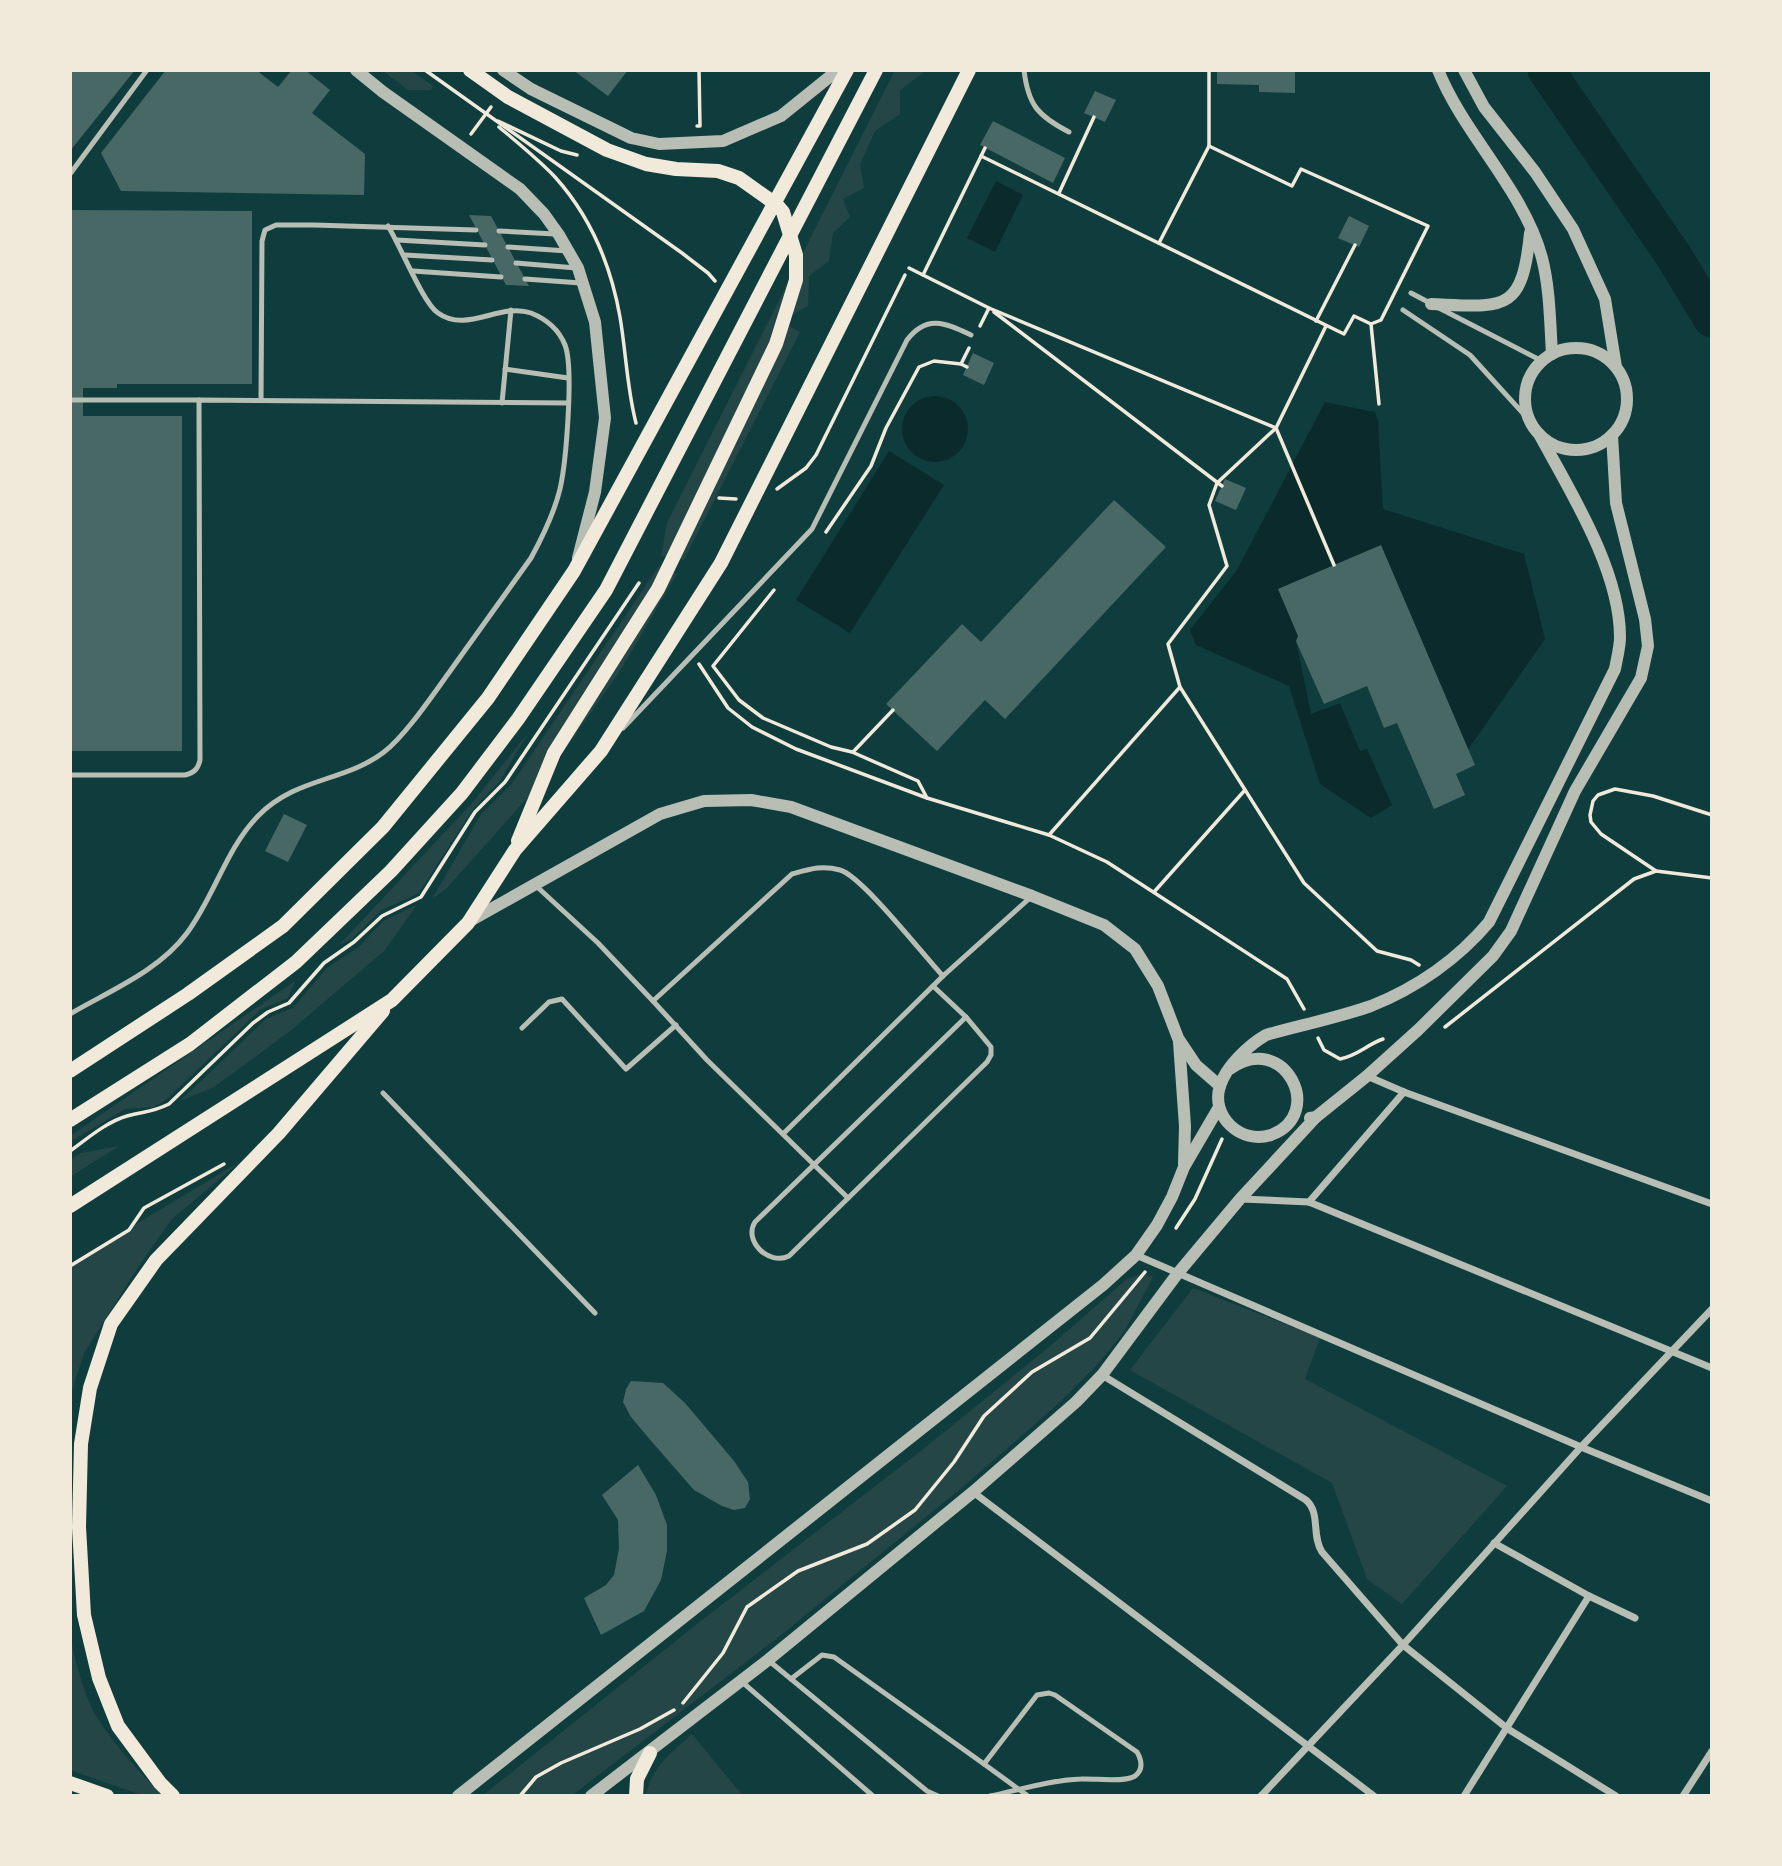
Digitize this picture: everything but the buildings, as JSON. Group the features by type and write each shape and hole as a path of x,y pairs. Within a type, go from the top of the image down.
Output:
{"main road":[{"path":"470,70 508,97 607,150 646,164 718,171 738,178 783,212 796,255 796,280 776,344 658,589 554,753 514,850"},
{"path":"74,1067 188,993 284,926 376,834 488,698 574,571 847,70"},
{"path":"70,1120 190,1044 296,962 391,871 462,793 518,719 606,590 876,70"},
{"path":"173,1796 160,1783 118,1726 99,1678 84,1615 79,1527 81,1444 90,1388 111,1324 156,1260 279,1133 392,1000 468,923 514,850 601,751 721,563 970,70"},
{"path":"70,1206 392,1000"},
{"path":"636,1796 637,1779 650,1753"},
{"path":"70,1783 107,1796"}],"street":[{"path":"356,70 520,190 544,214 578,268 595,322 605,418 595,492 574,571"},
{"path":"503,70 531,89 631,138 659,144 723,141 781,116 838,70"},
{"path":"1438,70 1464,121 1504,178 1542,256 1546,279 1547,358"},
{"path":"1464,70 1484,107 1535,172 1573,229 1605,299 1616,367 1627,394 1626,410 1621,423 1612,435 1599,444 1583,449 1559,446 1539,434"},
{"path":"1431,304 1481,307 1505,300 1517,291 1527,266 1531,229"},
{"path":"458,1796 1103,1285 1136,1255 1172,1197 1184,1167 1219,1107 1220,1086 1251,1044 1266,1035 1369,1006 1401,992 1432,973 1472,942 1489,922 1615,668 1620,637 1616,606 1601,557 1587,521 1530,421 1525,405 1526,389 1532,374 1547,358 1563,350 1586,349 1607,359 1616,367"},
{"path":"591,1796 768,1660 973,1492 1076,1402 1102,1376 1178,1273 1277,1157 1316,1117 1418,1030 1493,956 1511,931 1575,791 1641,678 1648,646 1645,619 1616,503 1612,435"},
{"path":"468,923 660,814 704,801 751,800 792,807 1104,925 1135,949 1158,986 1178,1038 1196,1065 1220,1086"},
{"path":"1178,1038 1185,1126 1184,1167"},
{"path":"1230,1069 1249,1059 1263,1058 1277,1063 1288,1072 1295,1085 1295,1113 1284,1127 1277,1157"},
{"path":"1367,1076 1404,1092 1712,1204"},
{"path":"1309,1202 1404,1092"},
{"path":"1219,1107 1228,1124 1251,1137 1264,1137 1284,1127 1316,1117"},
{"path":"1240,1199 1309,1202 1712,1367"},
{"path":"1136,1255 1712,1501"},
{"path":"1261,1796 1403,1645 1581,1447 1712,1309"},
{"path":"1102,1376 1306,1500 1314,1510 1317,1545 1403,1645 1508,1729 1616,1796"},
{"path":"973,1492 1374,1796"},
{"path":"1494,1543 1589,1596 1635,1618"},
{"path":"1464,1796 1589,1596"},
{"path":"1683,1796 1712,1751"}],"lane":[{"path":"70,174 147,70"},
{"path":"1024,70 1031,104 1049,122 1069,132"},
{"path":"261,400 262,241 265,230 276,225 476,230"},
{"path":"70,1014 159,961 175,948 188,932 235,849 258,816 300,786 365,766 387,750 428,702 531,558 544,535 560,487 568,403 566,347 557,331 544,319 528,312 511,310 460,321 441,316 425,300 405,255 388,226"},
{"path":"499,231 559,235"},
{"path":"397,240 485,246"},
{"path":"508,247 568,251"},
{"path":"405,255 492,260"},
{"path":"516,263 578,268"},
{"path":"413,271 501,277"},
{"path":"525,279 584,283"},
{"path":"1411,293 1547,358"},
{"path":"502,403 511,310"},
{"path":"1404,310 1469,355 1530,421"},
{"path":"601,751 812,528 913,331 932,323 943,323 971,338"},
{"path":"505,369 568,378"},
{"path":"70,400 568,403"},
{"path":"70,775 185,775 198,768 199,400"},
{"path":"653,1001 792,874 818,866 843,870 862,885 943,976"},
{"path":"534,884 598,943 707,1060 848,1198"},
{"path":"783,1134 943,976 1032,896"},
{"path":"933,986 966,1017 991,1047 987,1062 789,1256 782,1260 767,1256 755,1243 751,1228 966,1017"},
{"path":"522,1028 549,1002 562,999 626,1069 676,1025"},
{"path":"383,1093 595,1313"},
{"path":"791,1679 822,1655 834,1657 1028,1796"},
{"path":"768,1660 927,1791 938,1796"},
{"path":"741,1681 873,1796"},
{"path":"984,1764 1037,1695 1042,1693 1055,1695 1137,1752 1142,1760 1141,1769 1136,1776 1127,1779 1078,1779 990,1796"}],"path":[{"path":"425,70 499,126 682,253 708,273 722,290"},
{"path":"699,70 700,126"},
{"path":"1159,243 1209,146 1209,70"},
{"path":"460,147 492,106"},
{"path":"1059,193 1094,117"},
{"path":"981,156 1344,334 1354,316 1371,324 1381,320 1428,226 1301,169 1292,186 1209,146"},
{"path":"923,275 985,148"},
{"path":"1317,321 1355,246"},
{"path":"909,268 989,308 1276,428 1334,565"},
{"path":"978,330 989,308"},
{"path":"989,308 1219,484"},
{"path":"1371,324 1379,404"},
{"path":"1327,326 1276,428 1219,484 1209,505 1227,566 1168,644 1180,687 1304,883 1377,951 1411,960 1432,973"},
{"path":"961,363 971,338"},
{"path":"820,537 829,529 871,466 886,428 919,367 934,361 961,363 967,367"},
{"path":"532,744 645,575"},
{"path":"778,586 713,666 739,700 763,718 918,781 927,798"},
{"path":"698,663 728,708 752,727 796,749 912,793 1049,835 1107,862 1287,979 1324,1049 1340,1059 1356,1055 1370,1044 1388,1038"},
{"path":"1049,835 1180,687"},
{"path":"852,752 892,710"},
{"path":"1712,815 1653,796 1615,789 1598,795 1593,801 1590,815 1595,829 1656,871 1712,878"},
{"path":"1154,892 1245,790"},
{"path":"1418,1030 1447,1027 1633,879 1656,871"},
{"path":"1174,1231 1195,1199 1228,1124"},
{"path":"70,1266 129,1230 144,1208 234,1158"},
{"path":"520,1796 536,1777 561,1762 640,1729 680,1706 723,1653 747,1607 797,1571 867,1544 915,1510 954,1462 984,1416 1032,1372 1090,1338 1153,1262"}],"shaded area":[{"path":"382,70 411,70 433,86 431,90 408,90"},
{"path":"895,70 923,70 923,73 900,90 900,114 875,131 860,164 864,188 843,199 850,217 833,233 829,261 809,276 808,306 781,321 800,332 684,560 661,556 667,523"},
{"path":"996,181 1023,195 995,252 967,238"},
{"path":"935,396 948,399 958,406 965,416 968,429 965,442 958,452 948,459 935,462 922,459 912,452 905,442 902,429 905,416 912,406 922,399"},
{"path":"1325,402 1375,412 1378,421 1383,509 1524,554 1545,639 1451,774 1357,555 1278,589 1298,636 1296,641 1311,714 1340,703 1360,751 1367,749 1392,805 1371,818 1320,784 1289,686 1196,645 1190,630 1237,570"},
{"path":"889,451 944,485 850,633 796,600"},
{"path":"659,566 677,574 620,671 544,779 447,888 432,899 481,814 511,785"},
{"path":"528,733 500,781 474,808 418,894 381,910 352,939 339,945 473,802"},
{"path":"417,905 384,951 289,1032 214,1087 180,1101 266,1019 293,1008 327,968 360,946 383,921"},
{"path":"295,981 288,998 260,1010 167,1099 154,1107 125,1109 70,1142 70,1136"},
{"path":"119,1146 70,1177 70,1160 81,1153"},
{"path":"241,1161 172,1219 84,1353 70,1397 70,1264"},
{"path":"1143,1273 1153,1277 1124,1332 1097,1365 1058,1404 964,1486 776,1639 571,1796 482,1796 697,1624 922,1450 1049,1347 1127,1279"},
{"path":"1193,1288 1320,1338 1305,1379 1507,1486 1402,1604 1367,1579 1332,1483 1130,1370"},
{"path":"70,1633 80,1676 96,1716 127,1758 163,1796 144,1796 70,1770"},
{"path":"692,1734 743,1796 646,1796 657,1769"}],"waterway":[{"path":"1546,70 1673,255 1712,319"}]}
